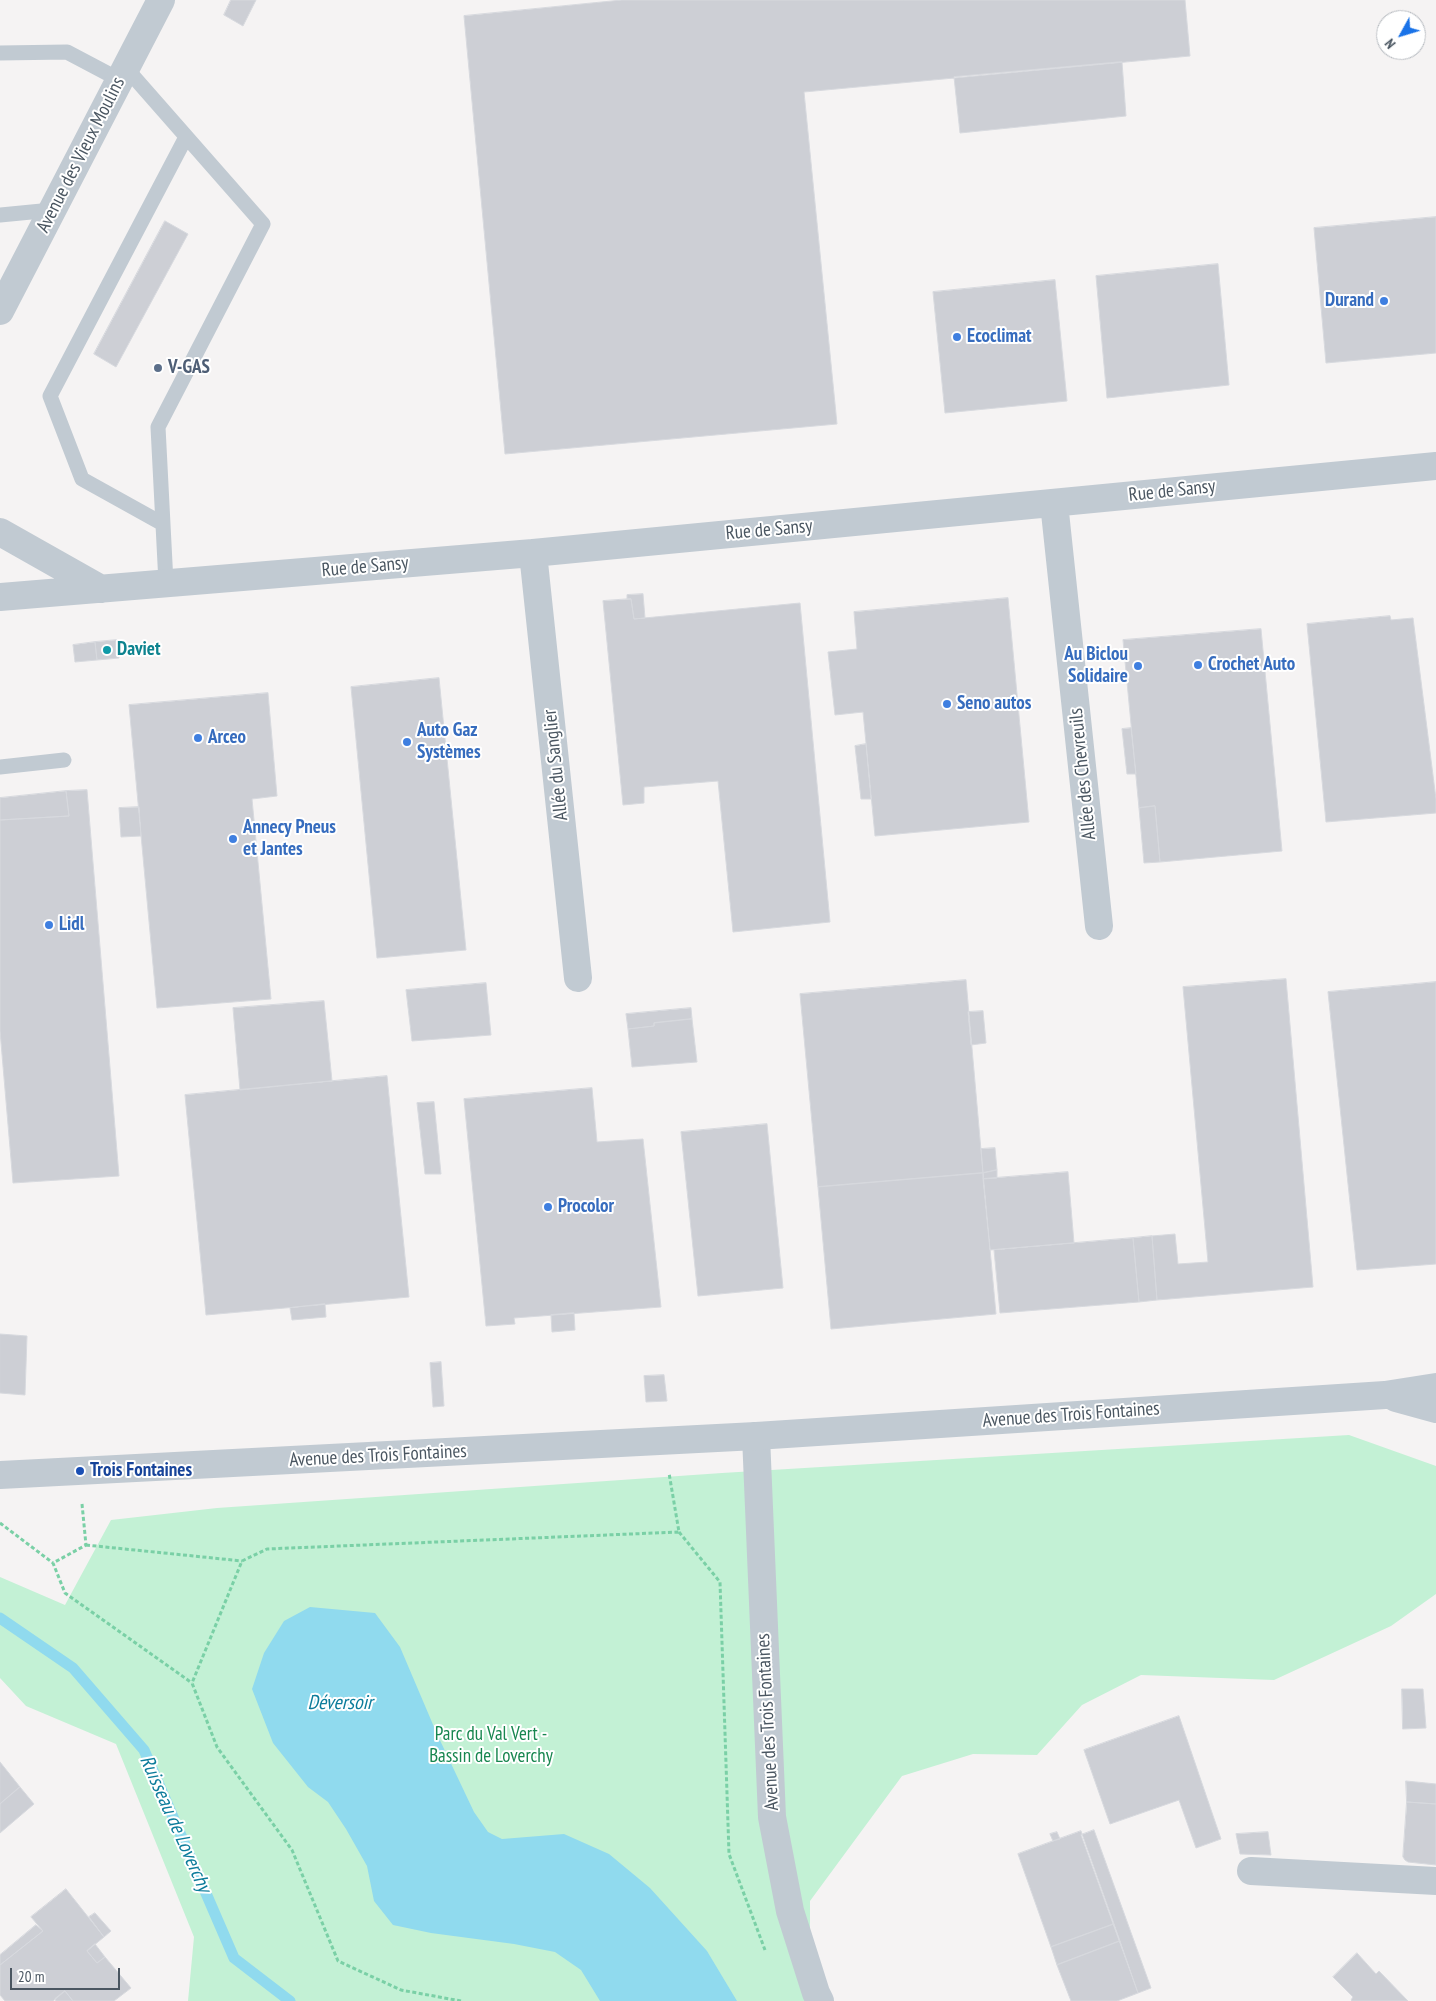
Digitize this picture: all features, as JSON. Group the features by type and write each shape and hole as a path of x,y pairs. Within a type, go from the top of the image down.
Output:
{"street":[{"name":"Avenue des Vieux Moulins","path":"0,311 161,0"},
{"name":"Rue de Sansy","path":"0,598 533,553 1436,466"},
{"name":"Allée des Chevreuils","path":"1054,503 1099,926"},
{"path":"0,532 101,589"},
{"name":"Allée du Sanglier","path":"533,553 578,978"},
{"name":"Avenue des Trois Fontaines","path":"0,1475 756,1436 1385,1395 1436,1388"},
{"name":"Avenue des Trois Fontaines","path":"1385,1395 1436,1409"},
{"name":"Avenue des Trois Fontaines","path":"756,1436 772,1817 790,1911 820,2001"},
{"path":"1250,1871 1436,1881"}],"lane":[{"path":"0,53 67,52 123,74 186,137 263,224 158,427 166,583"},
{"path":"163,524 82,479 50,396 186,137"},
{"path":"0,215 52,210"},
{"path":"0,767 64,760"}],"path":[{"path":"664,1440 679,1532 720,1582 729,1854 766,1952"},
{"path":"80,1471 86,1545"},
{"path":"0,1524 53,1563 65,1593 192,1683 217,1746 292,1850 338,1961 401,1990 461,2001"},
{"path":"53,1563 86,1545 242,1561 267,1549 679,1532"},
{"path":"192,1683 242,1561"}],"green space":[{"name":"Parc du Val Vert - Bassin de Loverchy","path":"1349,1435 1436,1466 1436,1594 1391,1626 1274,1680 1141,1675 1082,1705 1037,1755 973,1754 902,1776 810,1901 810,2001 188,2001 194,1937 116,1744 26,1706 0,1678 0,1577 65,1605 111,1520 217,1508 722,1473"}],"water":[{"name":"Déversoir","path":"310,1607 375,1613 400,1647 437,1734 474,1812 488,1832 502,1839 564,1834 609,1854 650,1888 707,1951 737,2001 600,2001 581,1970 555,1952 514,1944 431,1933 393,1925 374,1901 367,1866 346,1829 328,1802 308,1787 273,1743 252,1689 264,1653 284,1621"}],"building":[{"path":"231,0 256,0 243,26 224,15"},
{"path":"622,0 1185,0 1190,56 804,92 837,424 505,454 464,16"},
{"path":"1122,62 1126,116 960,133 954,77"},
{"path":"1436,217 1436,353 1326,363 1314,228"},
{"path":"165,221 188,234 116,367 94,354"},
{"path":"1218,264 1229,385 1107,398 1096,276"},
{"path":"1055,280 1067,401 945,413 933,292"},
{"path":"643,594 645,618 634,619 631,599 627,599 627,595"},
{"path":"1008,598 1029,822 875,836 863,712 835,715 828,652 857,649 854,612"},
{"path":"631,599 634,619 800,603 830,922 733,932 718,781 644,787 644,803 623,805 603,601"},
{"path":"1390,616 1391,620 1413,618 1436,799 1436,813 1326,822 1307,624"},
{"path":"1261,629 1282,851 1160,862 1155,806 1139,808 1123,640"},
{"name":"Daviet","path":"117,640 119,658 97,660 95,642"},
{"path":"95,642 97,660 75,662 73,645"},
{"path":"439,678 466,950 377,958 351,687"},
{"path":"268,693 277,796 252,799 271,999 157,1008 129,705"},
{"path":"1131,728 1136,774 1127,774 1122,729"},
{"path":"866,744 871,799 861,799 855,746"},
{"name":"Lidl","path":"87,790 119,1176 13,1183 0,1031 0,820 69,816 66,791"},
{"path":"66,791 69,816 0,820 0,798"},
{"path":"1155,806 1160,862 1144,863 1139,808"},
{"path":"139,807 141,836 121,837 119,808"},
{"path":"1286,979 1313,1287 1157,1300 1152,1236 1175,1234 1178,1264 1208,1262 1183,987"},
{"path":"966,980 983,1173 818,1187 800,994"},
{"path":"1436,982 1436,1264 1357,1270 1328,992"},
{"path":"486,983 491,1035 412,1041 406,990"},
{"path":"324,1001 332,1081 240,1090 233,1008"},
{"path":"691,1008 692,1019 654,1023 654,1026 628,1029 626,1014"},
{"path":"983,1011 986,1043 971,1045 968,1012"},
{"path":"692,1019 697,1062 632,1067 628,1029 654,1026 654,1023"},
{"path":"387,1076 409,1297 206,1315 185,1095"},
{"path":"592,1088 597,1142 643,1139 661,1307 514,1318 515,1324 486,1326 464,1099"},
{"path":"434,1102 441,1174 425,1174 417,1103"},
{"path":"767,1124 783,1288 698,1296 681,1132"},
{"path":"995,1148 997,1170 983,1173 981,1149"},
{"path":"997,1170 997,1178 983,1179 983,1173"},
{"path":"1068,1172 1074,1243 990,1250 983,1179"},
{"path":"983,1173 996,1314 831,1329 818,1187"},
{"path":"1152,1236 1157,1300 1139,1302 1133,1238"},
{"path":"1133,1238 1139,1302 1000,1313 994,1250"},
{"path":"325,1304 326,1317 292,1320 290,1308"},
{"path":"574,1313 575,1330 552,1332 551,1315"},
{"path":"0,1334 27,1336 25,1395 0,1393"},
{"path":"441,1362 444,1406 433,1407 430,1363"},
{"path":"664,1375 667,1401 646,1402 644,1376"},
{"path":"1402,1689 1423,1689 1426,1728 1403,1729"},
{"path":"1179,1716 1221,1839 1196,1848 1179,1800 1110,1824 1084,1750"},
{"path":"0,1762 20,1787 0,1804"},
{"path":"1406,1781 1436,1784 1436,1804 1407,1802"},
{"path":"20,1787 34,1804 0,1833 0,1804"},
{"path":"1407,1802 1436,1804 1436,1865 1408,1862 1403,1857"},
{"path":"1094,1830 1151,1988 1138,1993 1081,1835"},
{"path":"1081,1831 1114,1924 1051,1947 1018,1854"},
{"path":"1057,1832 1060,1839 1053,1841 1050,1834"},
{"path":"1268,1832 1271,1855 1240,1854 1236,1834"},
{"path":"66,1889 104,1937 87,1951 97,1963 105,1957 131,1988 114,2001 73,2001 65,1991 53,2001 5,2001 0,1995 0,1965 43,1931 31,1917"},
{"path":"95,1913 111,1931 104,1937 89,1917"},
{"path":"1114,1924 1120,1941 1057,1965 1051,1947"},
{"path":"36,1925 43,1931 0,1965 0,1955"},
{"path":"1120,1941 1138,1993 1117,2001 1071,2001 1057,1965"},
{"path":"95,1944 105,1957 97,1963 87,1951"},
{"path":"1357,1953 1376,1974 1379,1971 1408,2001 1352,2001 1353,1997 1333,1977"},
{"path":"65,1991 73,2001 56,2001 55,1999"}],"waterway":[{"name":"Ruisseau de Loverchy","path":"0,1618 73,1668 144,1750 234,1958 290,2001"}],"place":[{"name":"Durand","path":"1384,301"},
{"name":"Ecoclimat","path":"957,337"},
{"name":"V-GAS","path":"158,368"},
{"name":"Daviet","path":"107,650"},
{"name":"Crochet Auto","path":"1198,665"},
{"name":"Au Biclou Solidaire","path":"1138,666"},
{"name":"Seno autos","path":"947,704"},
{"name":"Arceo","path":"198,738"},
{"name":"Auto Gaz Systèmes","path":"407,742"},
{"name":"Annecy Pneus et Jantes","path":"233,839"},
{"name":"Lidl","path":"49,925"},
{"name":"Procolor","path":"548,1207"},
{"name":"Trois Fontaines","path":"80,1471"}]}
